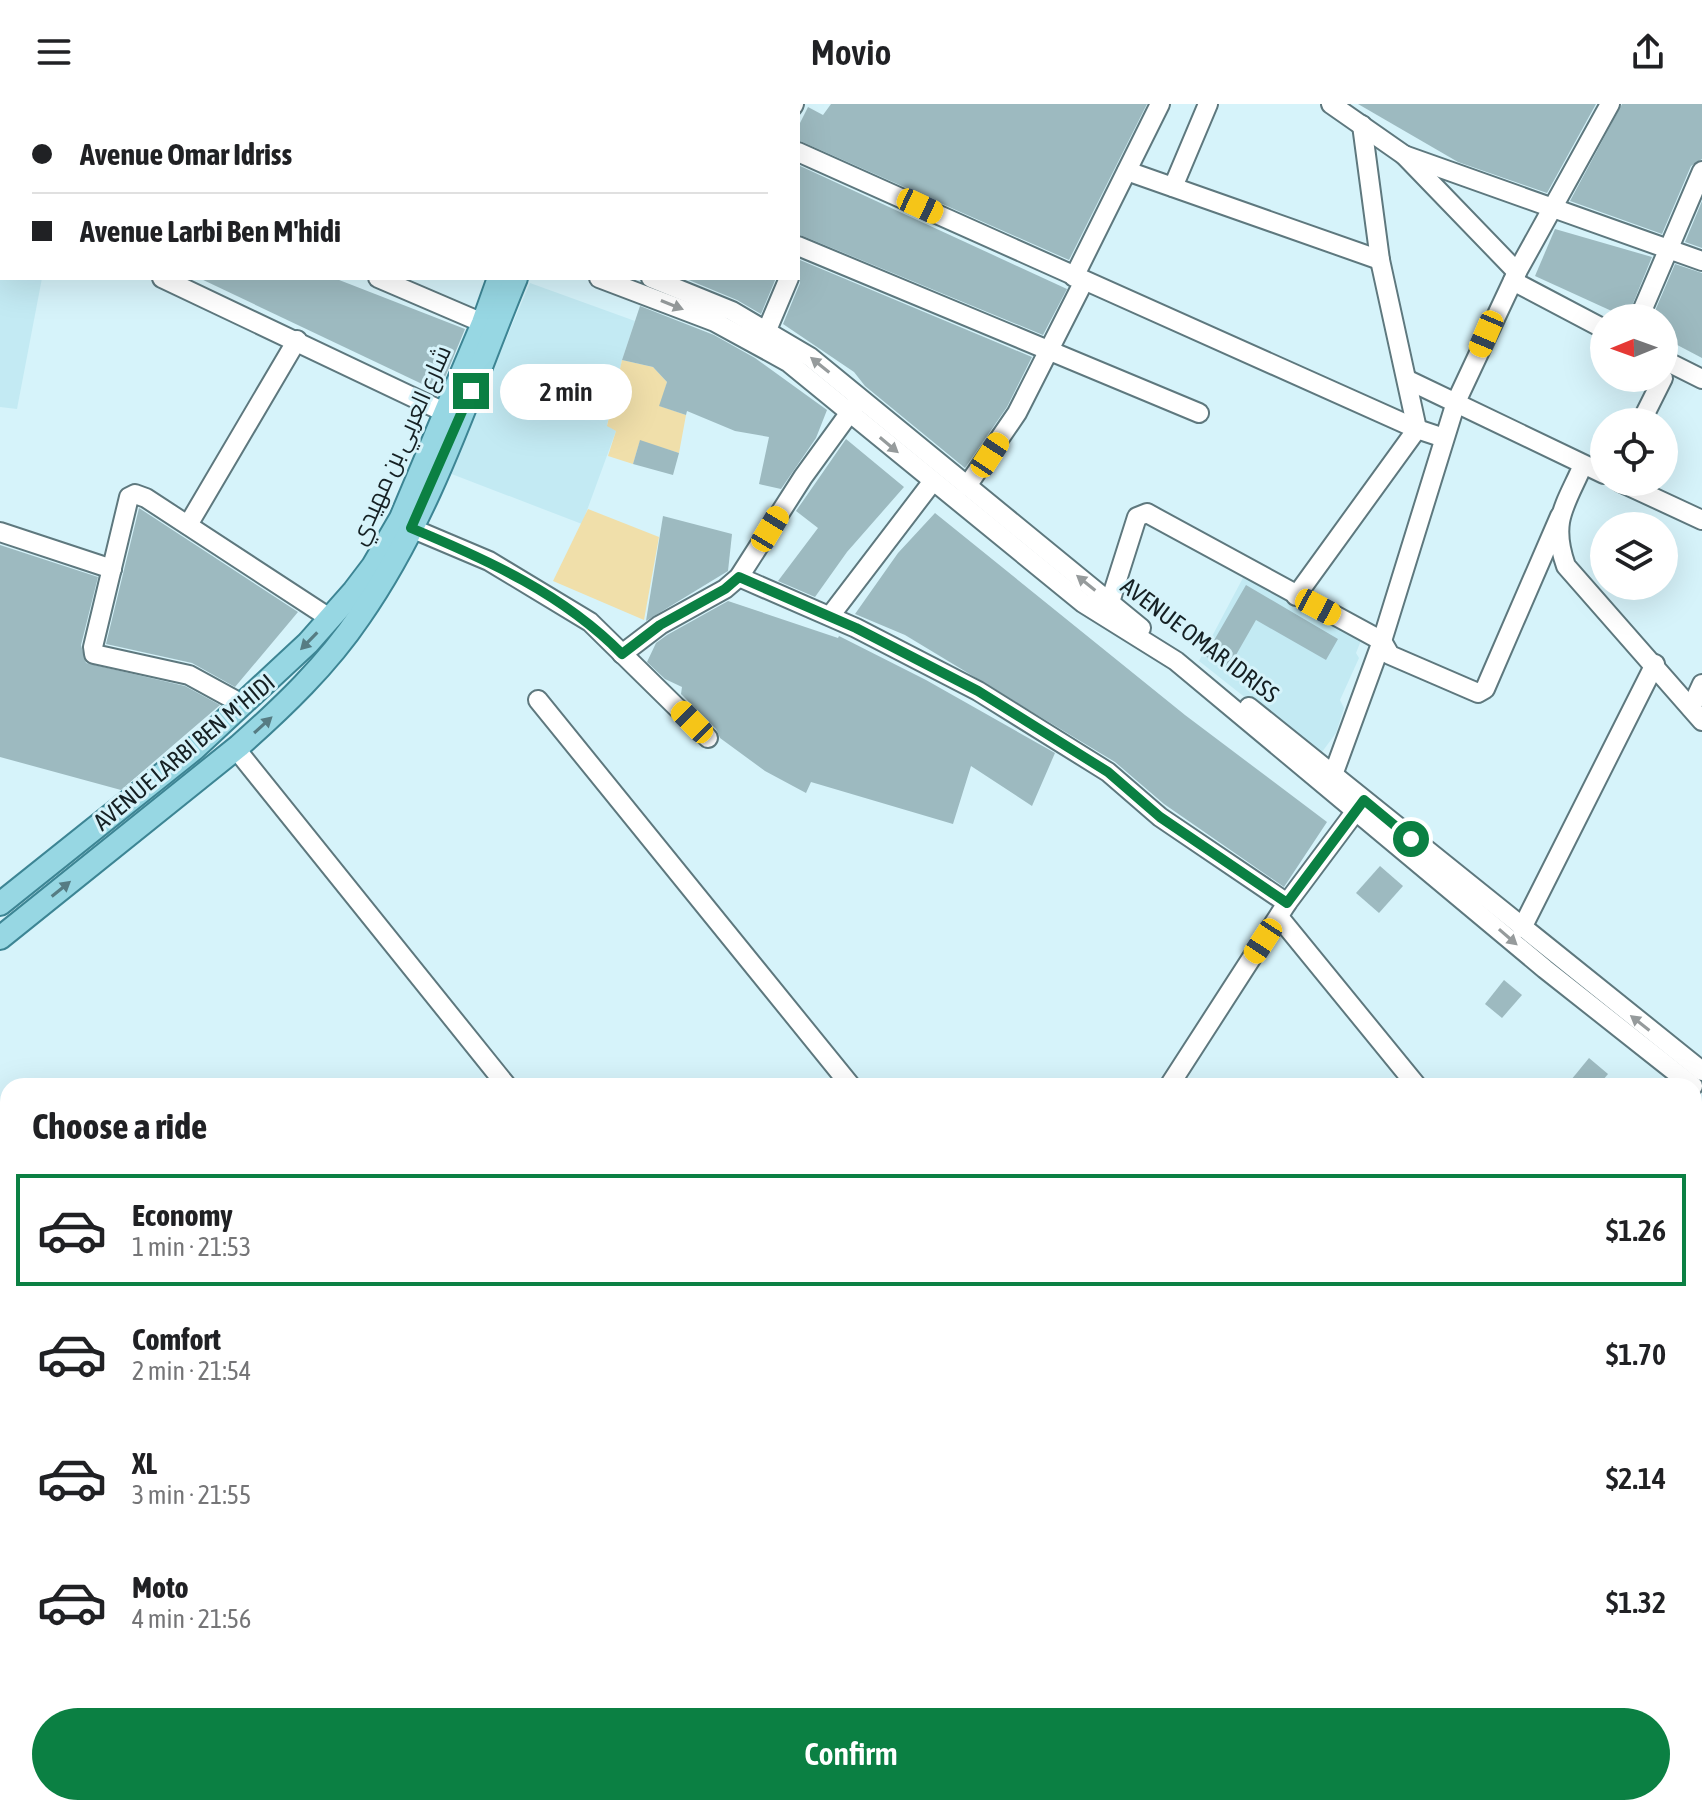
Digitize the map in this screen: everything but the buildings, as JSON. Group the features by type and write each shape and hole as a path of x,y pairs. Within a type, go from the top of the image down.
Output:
{"main road":[{"name":"شارع العربي بن مهيدي","path":"0,904 154,784 331,619 387,544 411,495 498,280"},
{"name":"AVENUE LARBI BEN M'HIDI","path":"0,938 236,749 271,718 337,647 381,583 411,528 446,452 515,280"}],"street":[{"path":"967,486 1011,423 1049,352 1127,171 1160,104"},
{"path":"1173,187 1208,104"},
{"path":"1331,104 1404,155 1515,277 1590,321"},
{"path":"1333,775 1382,641 1456,402 1515,277 1610,104"},
{"path":"1296,596 1417,429 1380,260 1362,125"},
{"path":"800,153 1417,429 1444,438"},
{"path":"1404,155 1702,261"},
{"path":"1127,171 1380,260"},
{"path":"1645,304 1702,171"},
{"path":"800,250 1199,413"},
{"path":"166,280 444,412"},
{"path":"383,280 483,323"},
{"path":"604,280 744,336 855,405 933,481 1083,603 1176,661 1359,806 1654,1058 1683,1078"},
{"name":"AVENUE OMAR IDRISS","path":"656,280 703,298 767,330 810,357 855,405 967,486 1159,643 1263,717 1333,775 1359,806 1522,928 1702,1071"},
{"path":"767,330 788,280"},
{"path":"188,525 297,340"},
{"path":"1678,373 1702,379"},
{"path":"1408,380 1590,468"},
{"path":"622,654 660,625 725,589 739,577 803,477 855,405"},
{"path":"1110,602 1137,517 1143,512 1382,641 1390,655 1474,692 1483,691 1583,465"},
{"path":"830,616 933,481"},
{"path":"242,704 189,675 94,654 93,647 128,499 132,494 146,498 331,619"},
{"path":"1650,496 1702,520"},
{"path":"1560,516 1557,542 1566,566 1696,714"},
{"path":"411,528 489,561 590,622 708,738"},
{"path":"0,532 112,569"},
{"path":"739,577 830,616 938,669 1047,732 1108,772 1160,817 1283,910 1411,1078"},
{"path":"1522,928 1655,664"},
{"path":"1696,714 1702,684"},
{"path":"538,700 845,1078"},
{"path":"236,749 501,1078"},
{"path":"1174,1078 1283,910 1359,806"}],"shaded area":[{"path":"0,280 42,280 17,409 0,407"},
{"path":"530,283 635,321 622,360 607,425 616,431 582,524 449,473"},
{"path":"622,360 653,367 667,382 660,406 686,415 679,453 640,441 633,464 608,456 616,431 607,426"},
{"path":"588,509 659,537 644,620 553,581"},
{"path":"1245,574 1362,638 1356,653 1359,658 1340,700 1344,708 1336,733 1319,756 1199,661"}],"route":[{"path":"471,391 411,528 489,561 530,583 590,622 622,654 660,625 725,589 739,577 856,628 938,669 1047,732 1108,772 1160,817 1287,903 1364,800 1411,839"}]}
